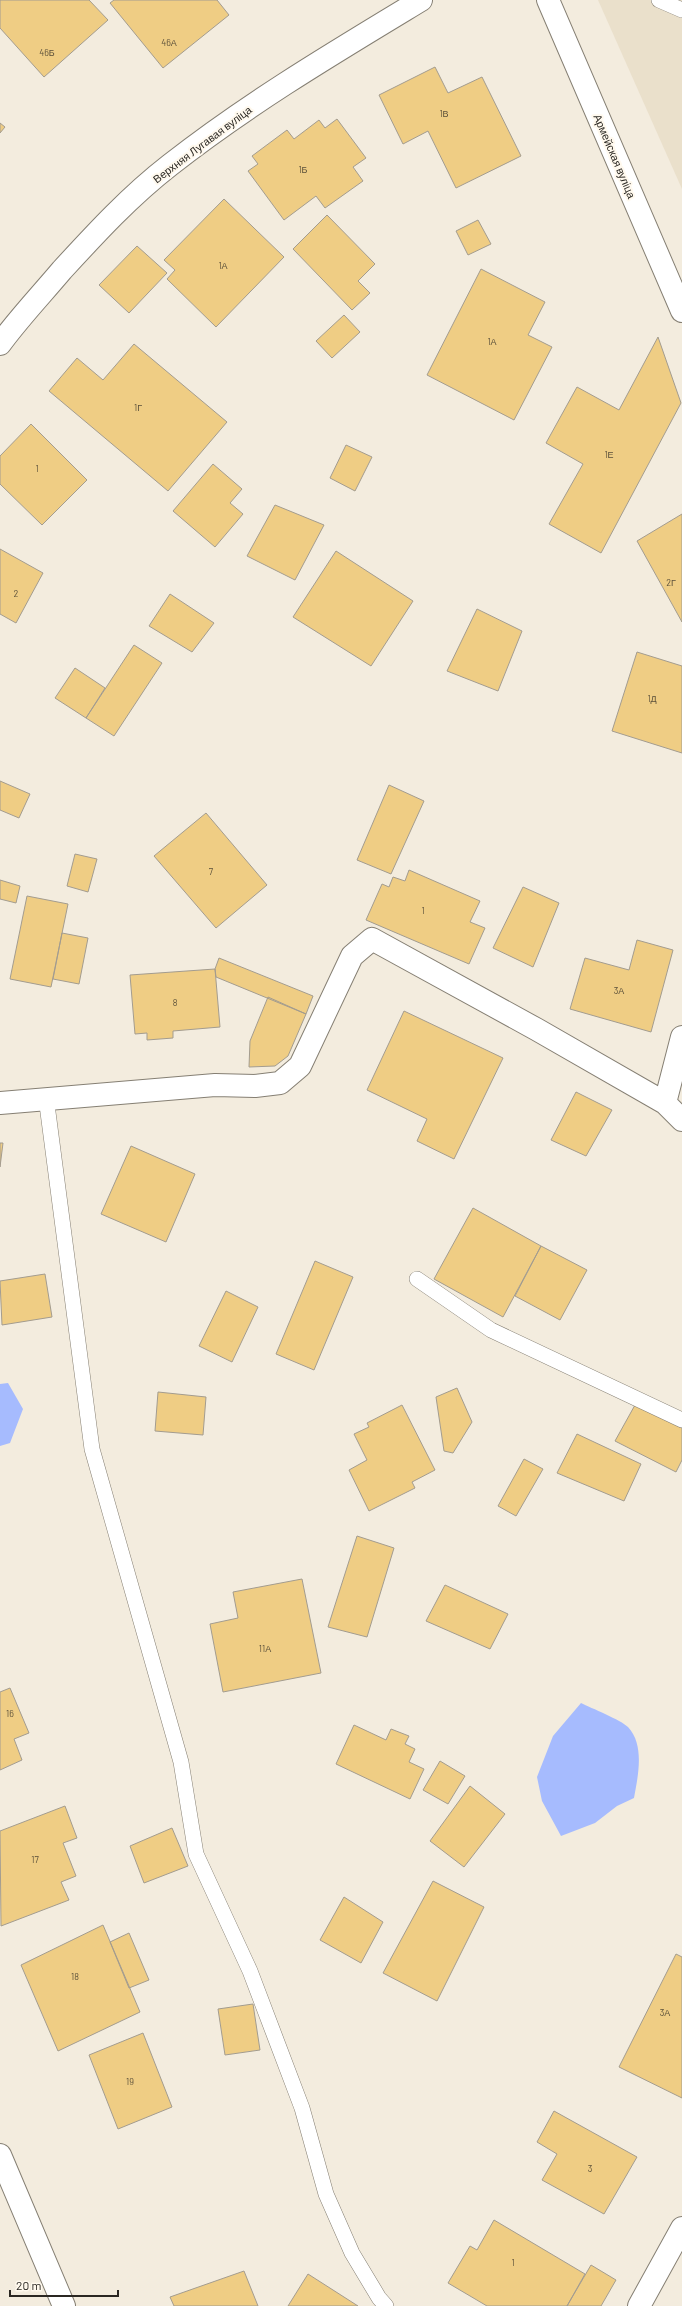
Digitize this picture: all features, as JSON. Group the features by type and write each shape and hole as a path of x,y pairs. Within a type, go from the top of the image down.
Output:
{"street":[{"name":"Верхняя Лугавая вуліца","path":"0,344 16,322 107,220 170,165 239,114 302,72 421,0"},
{"name":"Армейская вуліца","path":"548,0 682,311"},
{"path":"0,1103 46,1097 215,1084 255,1086 280,1082 300,1066 352,956 372,939 536,1029 665,1103 682,1120"},
{"path":"665,1103 682,1037"},
{"path":"0,2155 64,2306"},
{"path":"639,2306 682,2228"}],"lane":[{"path":"659,0 682,10"},
{"path":"46,1097 92,1449 182,1762 196,1854 253,1978 302,2108 326,2194 352,2253 379,2298 386,2306"},
{"path":"417,1279 491,1330 682,1420"}],"shaded area":[{"path":"598,0 682,0 682,189"}],"water":[{"path":"8,1383 23,1409 10,1443 0,1446 0,1384"},
{"path":"581,1703 628,1727 637,1743 639,1761 637,1780 634,1798 617,1806 595,1823 561,1836 542,1801 537,1777 553,1736"}],"building":[{"path":"0,0 89,0 108,20 44,77 0,28"},
{"path":"114,0 217,0 229,15 163,68 110,3"},
{"path":"435,67 448,93 482,77 521,156 456,188 428,131 403,144 379,95"},
{"path":"337,119 366,158 353,167 363,181 325,208 316,196 284,220 248,171 258,164 252,156 287,130 294,139 319,120 325,128"},
{"path":"0,123 5,127 0,133"},
{"path":"224,199 284,257 216,327 167,279 175,270 164,260"},
{"path":"327,215 375,264 358,281 370,293 352,310 293,249"},
{"path":"478,220 491,244 468,255 456,231"},
{"path":"137,246 167,273 129,313 99,285"},
{"path":"481,269 545,302 528,335 552,347 514,420 427,375"},
{"path":"344,315 360,332 332,358 316,341"},
{"path":"658,337 681,403 601,553 549,524 583,464 546,443 577,387 619,410"},
{"path":"134,344 227,422 168,491 49,391 77,358 103,380"},
{"path":"31,424 87,480 42,525 0,484 0,456"},
{"path":"346,445 372,457 355,491 330,478"},
{"path":"213,464 242,489 230,503 243,514 215,547 173,511"},
{"path":"275,505 324,525 295,580 247,556"},
{"path":"682,514 682,622 637,541"},
{"path":"0,549 43,573 16,623 0,614"},
{"path":"336,551 413,601 371,666 293,617"},
{"path":"170,594 214,623 192,652 149,626"},
{"path":"477,609 522,631 498,691 447,671"},
{"path":"134,645 162,663 114,736 86,718"},
{"path":"637,652 682,666 682,753 612,731"},
{"path":"75,668 105,688 86,718 55,698"},
{"path":"0,781 30,794 19,818 0,810"},
{"path":"389,785 424,801 391,874 357,860"},
{"path":"206,813 267,885 216,928 154,856"},
{"path":"75,854 97,859 88,892 67,886"},
{"path":"409,870 480,901 470,922 485,928 469,964 366,920 382,884 389,887 393,877 405,881"},
{"path":"0,880 20,886 16,903 0,899"},
{"path":"523,887 559,903 533,967 493,948"},
{"path":"27,896 68,904 51,987 10,979"},
{"path":"62,933 88,938 79,984 53,979"},
{"path":"637,940 673,950 651,1032 570,1009 585,958 629,970"},
{"path":"219,958 313,996 306,1014 216,977 215,969"},
{"path":"215,969 220,1027 173,1031 173,1038 147,1040 147,1033 135,1034 130,975"},
{"path":"268,997 306,1014 288,1056 275,1066 249,1067 250,1041"},
{"path":"404,1011 503,1058 454,1159 417,1141 427,1119 367,1090"},
{"path":"576,1092 612,1110 586,1156 551,1140"},
{"path":"0,1143 3,1143 0,1167"},
{"path":"131,1146 195,1174 166,1242 101,1214"},
{"path":"473,1208 541,1246 503,1317 434,1279"},
{"path":"541,1246 587,1270 560,1320 515,1296"},
{"path":"315,1261 353,1277 314,1370 276,1354"},
{"path":"45,1274 52,1317 2,1325 0,1281"},
{"path":"226,1291 258,1307 232,1362 199,1346"},
{"path":"457,1388 472,1422 453,1453 444,1451 436,1397"},
{"path":"158,1392 206,1397 203,1435 155,1431"},
{"path":"402,1405 435,1470 412,1482 415,1488 369,1511 349,1470 367,1460 354,1434 369,1427 367,1423"},
{"path":"635,1405 682,1428 682,1460 676,1472 615,1441"},
{"path":"577,1434 641,1464 624,1501 557,1473"},
{"path":"524,1459 543,1469 516,1516 498,1506"},
{"path":"357,1536 394,1548 367,1637 328,1627"},
{"path":"302,1579 321,1673 223,1692 210,1624 238,1618 233,1592"},
{"path":"445,1585 508,1614 490,1649 426,1621"},
{"path":"10,1688 29,1733 14,1739 22,1760 0,1770 0,1692"},
{"path":"354,1725 386,1740 391,1729 409,1736 405,1744 415,1749 409,1762 424,1769 410,1799 336,1764"},
{"path":"440,1761 465,1776 448,1804 423,1790"},
{"path":"470,1786 505,1814 464,1867 430,1841"},
{"path":"65,1806 77,1838 63,1843 76,1876 61,1882 69,1900 1,1926 0,1831"},
{"path":"172,1828 188,1866 144,1883 130,1846"},
{"path":"433,1881 484,1907 437,2001 383,1973"},
{"path":"344,1897 383,1922 361,1963 320,1940"},
{"path":"103,1925 140,2012 58,2051 21,1965"},
{"path":"129,1933 149,1980 129,1988 110,1942"},
{"path":"676,1954 682,1957 682,2098 619,2067"},
{"path":"253,2004 260,2050 225,2055 218,2009"},
{"path":"143,2033 172,2107 118,2129 89,2055"},
{"path":"554,2111 637,2157 604,2214 542,2180 557,2154 537,2142"},
{"path":"494,2220 585,2274 567,2306 487,2306 448,2283 470,2246 477,2250"},
{"path":"591,2265 616,2280 601,2306 567,2306"},
{"path":"244,2271 258,2306 174,2306 170,2297"},
{"path":"308,2274 358,2306 288,2306"}]}
